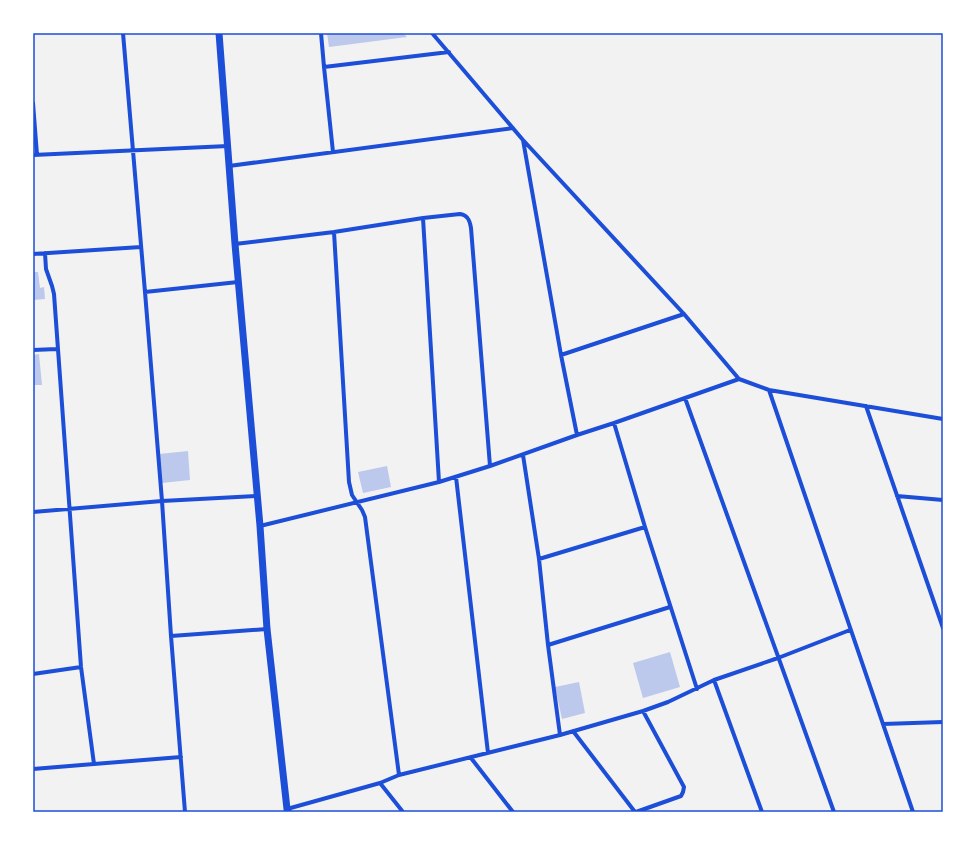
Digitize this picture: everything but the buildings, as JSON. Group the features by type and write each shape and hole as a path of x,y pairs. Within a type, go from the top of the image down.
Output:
{"street":[{"path":"123,33 162,501 185,812"},
{"path":"219,33 238,282 260,526 267,629 287,810 380,783 399,775 560,735 643,711 668,702 714,680 778,658 850,630"},
{"path":"322,33 333,152"},
{"path":"432,33 523,140 684,314 739,379 769,390 943,419"},
{"path":"324,67 449,52"},
{"path":"33,103 35,155 228,146"},
{"path":"229,166 513,128"},
{"path":"523,140 561,355 577,435"},
{"path":"235,244 334,232 423,218 460,214 467,217 470,223 490,466"},
{"path":"423,218 439,482"},
{"path":"334,232 349,482 352,494 362,510 364,517 399,775"},
{"path":"33,254 141,247"},
{"path":"45,253 46,269 54,294 81,667 94,764"},
{"path":"145,292 238,282"},
{"path":"561,355 684,314"},
{"path":"33,350 57,349"},
{"path":"260,526 456,477 739,379"},
{"path":"769,390 913,812"},
{"path":"685,398 834,812"},
{"path":"866,406 943,628"},
{"path":"614,423 645,527 697,689"},
{"path":"523,454 539,559 548,645 560,735"},
{"path":"456,477 488,753"},
{"path":"33,512 162,501 257,496"},
{"path":"897,496 943,500"},
{"path":"539,559 645,527"},
{"path":"548,645 670,607"},
{"path":"171,636 267,629"},
{"path":"33,674 81,667"},
{"path":"714,680 762,812"},
{"path":"573,731 635,812 681,796 684,787 643,711"},
{"path":"883,724 943,722"},
{"path":"33,769 181,757"},
{"path":"471,758 513,812"},
{"path":"380,783 403,812"}]}
